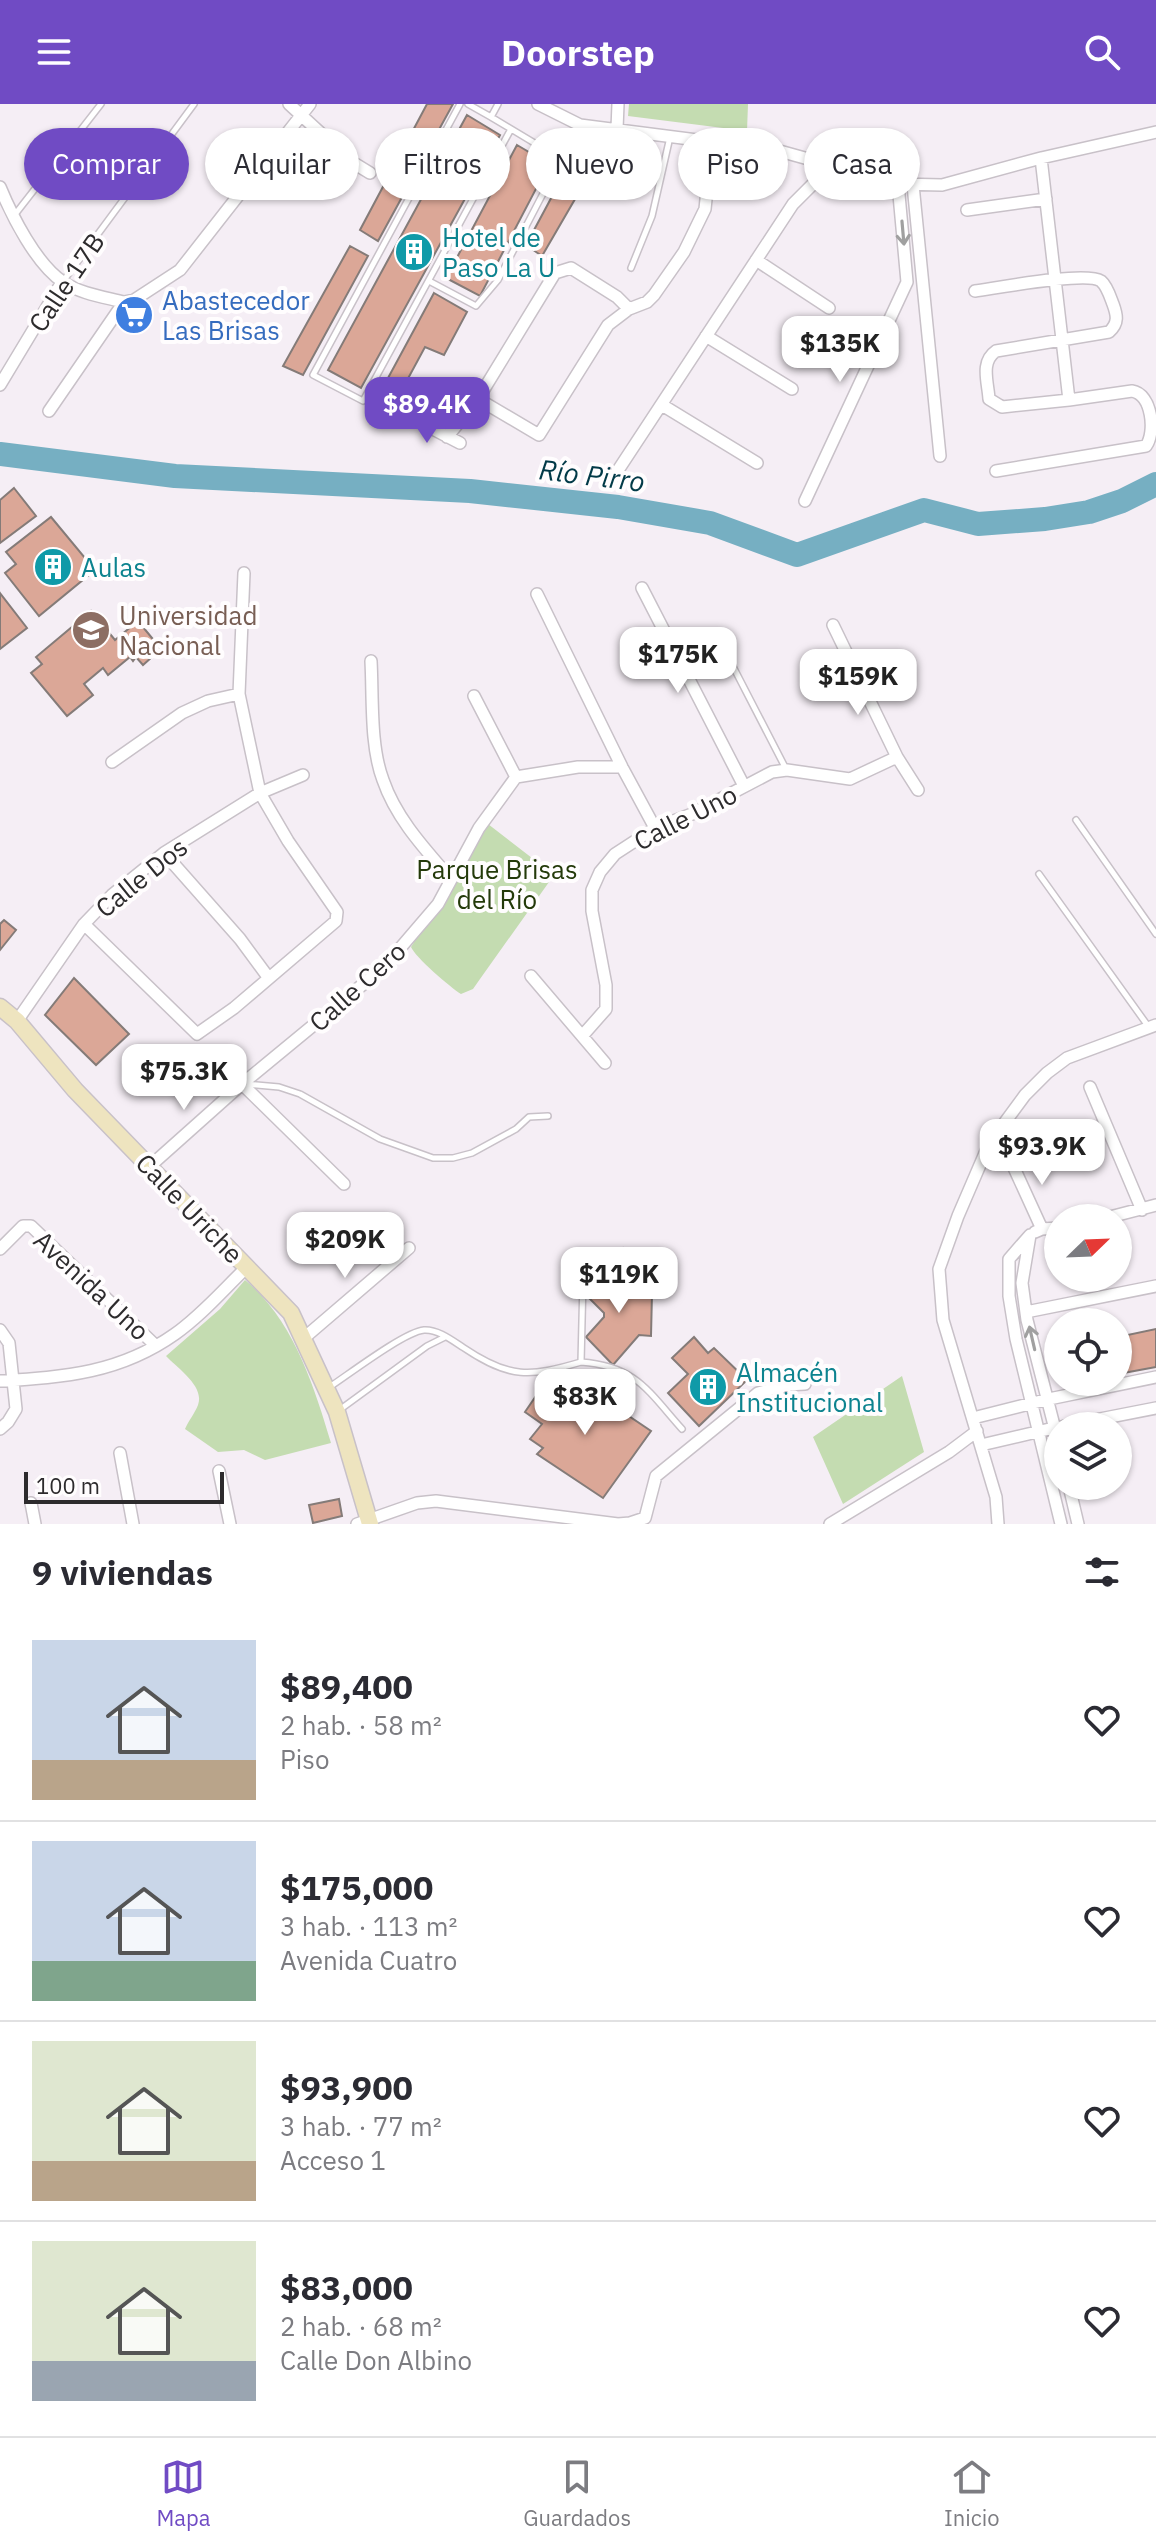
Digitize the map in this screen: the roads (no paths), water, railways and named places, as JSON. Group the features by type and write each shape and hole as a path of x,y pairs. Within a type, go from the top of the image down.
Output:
{"main road":[{"name":"Calle Uriche","path":"0,1007 17,1021 75,1090 291,1313 337,1412 365,1523"}],"street":[{"path":"289,104 352,162 370,173"},
{"path":"0,187 13,217 38,256 62,282 93,295 124,302 134,300 180,270 310,104"},
{"path":"538,104 580,125 608,128"},
{"path":"617,128 618,104"},
{"path":"920,185 942,185 1041,158 1156,132"},
{"path":"662,135 678,137"},
{"path":"1041,158 1069,400"},
{"path":"609,484 793,204 804,193"},
{"path":"967,210 1046,199"},
{"path":"478,399 539,435 608,325 654,295 684,252 705,209 706,200"},
{"path":"805,501 907,282 899,200"},
{"path":"914,200 940,456"},
{"path":"756,260 829,308"},
{"path":"447,437 478,399 555,273 571,268 617,297 629,309"},
{"path":"975,291 1057,280 1099,279 1105,285 1117,318 1115,326 1109,332 996,351 989,355 986,364 989,399 1002,407 1139,392 1144,397 1153,427 1146,446 996,471"},
{"path":"907,282 921,281"},
{"name":"Calle 17B","path":"0,385 62,282"},
{"path":"49,411 124,302"},
{"path":"706,336 792,389"},
{"path":"662,405 757,463"},
{"path":"410,417 460,443"},
{"path":"84,924 194,1033 201,1033 336,921 337,912 288,841 260,793 239,694 244,573"},
{"path":"642,588 744,786"},
{"path":"537,594 655,828"},
{"path":"833,625 897,757 918,790"},
{"path":"371,661 376,756 382,780 413,835 450,878"},
{"path":"112,762 182,713 208,701 239,694"},
{"path":"474,696 516,777 578,767 622,767"},
{"name":"Calle Uno","path":"583,1035 606,1009 606,985 592,911 592,890 600,872 615,854 655,828 692,814 772,772 787,770 850,779 897,757"},
{"name":"Calle Dos","path":"17,1021 84,924 112,895 164,853 260,793 303,775"},
{"name":"Calle Cero","path":"149,1167 242,1084 384,967 438,904 479,828 516,777"},
{"path":"164,853 240,939 268,977"},
{"path":"531,976 605,1063"},
{"path":"998,1524 996,1497 943,1320 939,1269 989,1144 1025,1095 1067,1058 1153,1027"},
{"path":"242,1084 344,1184"},
{"path":"1090,1087 1142,1210"},
{"path":"1010,1159 1042,1229 1030,1235 1009,1259 1009,1296 1016,1339 1061,1524"},
{"path":"1132,1212 1156,1205"},
{"name":"Avenida Uno","path":"0,1249 27,1225 31,1226 156,1346"},
{"path":"1030,1235 1022,1283 1026,1312 1054,1412"},
{"path":"304,1338 409,1248"},
{"path":"6,1381 78,1375 115,1366 156,1346 190,1323 247,1267"},
{"path":"1026,1312 1156,1286"},
{"path":"0,1330 9,1343 6,1381 16,1409 0,1429"},
{"path":"973,1418 1156,1377"},
{"path":"365,1523 417,1503 436,1501 618,1524 640,1521 646,1515 656,1476 758,1393 787,1385 805,1384"},
{"path":"1132,1413 1156,1408"},
{"path":"830,1524 949,1452 977,1431"},
{"path":"981,1445 1044,1431"},
{"path":"120,1453 133,1524"},
{"path":"219,1471 230,1524"},
{"path":"1072,1500 1078,1524"},
{"path":"31,1503 35,1524"}],"lane":[{"path":"13,217 101,104"},
{"name":"Calle 17B","path":"62,282 194,104"},
{"path":"460,104 313,375 363,401 511,129"},
{"path":"429,281 476,306 498,280 561,159 468,104"},
{"path":"491,117 498,104"},
{"path":"631,268 652,216 670,136"},
{"path":"724,649 787,770"},
{"path":"1076,820 1156,934"},
{"path":"1039,874 1153,1027"},
{"path":"242,1084 279,1087 300,1094 380,1139 433,1158 453,1158 472,1153 516,1129 529,1117 548,1116"},
{"path":"581,1362 583,1280 589,1269 623,1251"},
{"path":"326,1389 411,1335 430,1330 500,1369 514,1372 529,1374 581,1362 615,1366 644,1386 682,1429"},
{"path":"337,1412 427,1346 446,1337"}],"waterway":[{"name":"Río Pirro","path":"0,454 175,476 470,491 618,507 710,523 797,555 924,510 978,524 1045,519 1089,512 1122,501 1156,484"}],"place":[{"name":"Hotel de Paso La U","path":"414,252"},
{"name":"Abastecedor Las Brisas","path":"134,315"},
{"name":"Aulas","path":"53,567"},
{"name":"Universidad Nacional","path":"91,630"},
{"name":"Almacén Institucional","path":"708,1387"}],"park label":[{"name":"Parque Brisas del Río","path":"497,884"}]}
